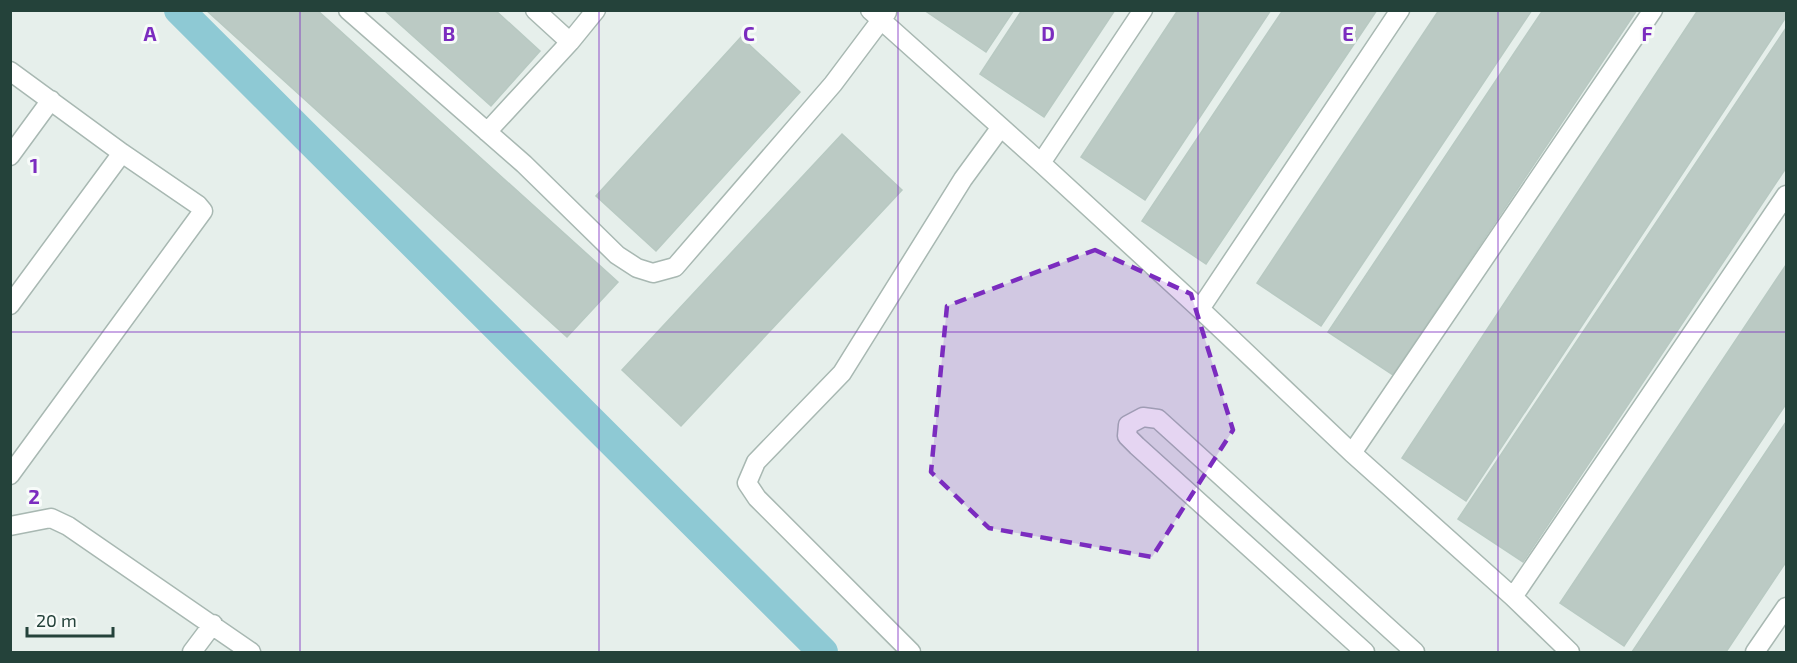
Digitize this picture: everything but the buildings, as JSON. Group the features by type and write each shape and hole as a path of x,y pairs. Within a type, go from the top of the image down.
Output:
{"street":[{"path":"348,10 524,164 562,204 617,255 653,273 675,267 833,84 880,14 1200,309 1352,453 1513,597 1570,652"},
{"path":"535,10 570,42"},
{"path":"487,132 570,42 596,10"},
{"path":"1041,163 1143,10"},
{"path":"1200,309 1400,10"},
{"path":"1352,453 1653,10"},
{"path":"10,71 198,205 203,211 10,475"},
{"path":"10,156 51,100"},
{"path":"911,652 757,498 747,483 756,462 842,373 963,178 1001,127"},
{"path":"10,305 122,153"},
{"path":"1513,597 1786,195"},
{"path":"1365,652 1137,446 1127,436 1128,425 1143,417 1158,419 1415,652"},
{"path":"10,526 51,518 68,526 251,652"},
{"path":"1755,652 1786,607"},
{"path":"192,652 213,624"}],"highlighted area":[{"path":"1095,250 1191,294 1233,430 1152,557 989,528 931,472 947,306"}],"waterway":[{"path":"179,10 823,652"}]}
